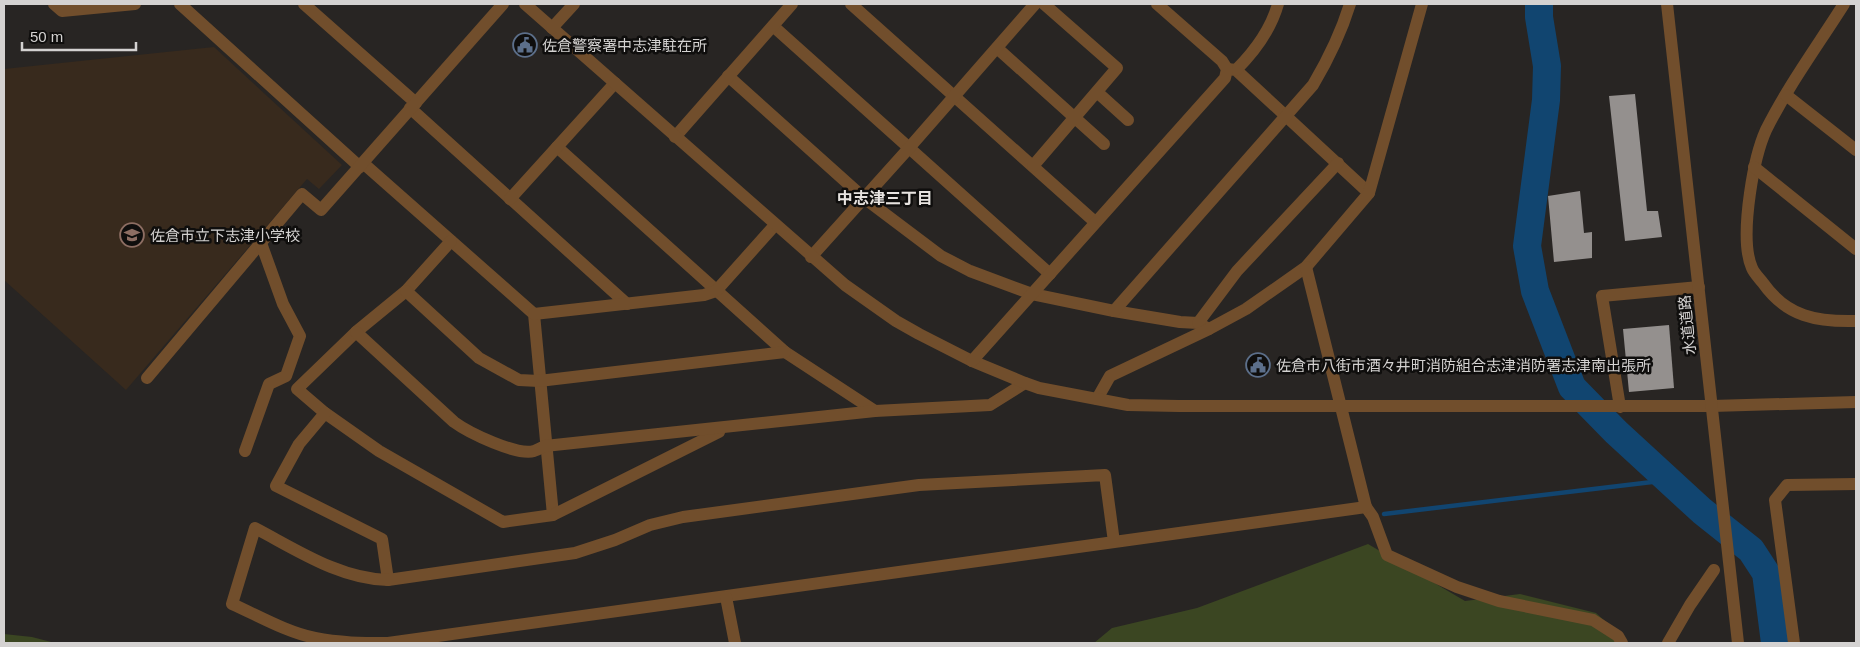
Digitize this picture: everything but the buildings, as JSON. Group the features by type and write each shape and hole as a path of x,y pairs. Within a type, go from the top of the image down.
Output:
{"street":[{"path":"54,4 62,11 135,4"},
{"path":"180,4 361,165 534,314 553,515"},
{"path":"304,4 510,199 627,304"},
{"path":"147,378 302,194 322,210 503,4"},
{"path":"525,4 845,285 896,321 972,361 1039,388 1128,405 1620,407 1856,402"},
{"path":"552,28 574,4"},
{"path":"675,137 792,4"},
{"path":"851,4 1095,222"},
{"path":"811,256 1035,4"},
{"path":"1033,166 1117,68 1044,4"},
{"path":"1157,4 1338,163 1369,193"},
{"path":"972,361 1231,70 1260,41 1270,25 1278,4"},
{"path":"1114,311 1313,85 1330,58 1342,30 1350,4"},
{"path":"1097,399 1110,376 1203,326 1246,309 1306,267 1369,193 1422,4"},
{"name":"水道道路","path":"1667,4 1738,643"},
{"path":"1844,4 1786,95 1766,132 1754,167 1746,237 1751,268 1769,293 1787,308 1806,317 1834,322 1856,321"},
{"path":"773,26 1050,274"},
{"path":"997,48 1104,144"},
{"path":"728,76 864,198 942,256 970,271 1032,294 1114,311 1203,326"},
{"path":"510,199 615,83"},
{"path":"1097,92 1128,120"},
{"path":"1786,95 1856,150"},
{"path":"557,147 785,352 875,411"},
{"path":"1203,326 1237,271 1338,163"},
{"path":"1754,167 1856,249"},
{"path":"534,314 704,295 716,291 775,225"},
{"path":"297,389 356,332 406,292 451,241"},
{"path":"245,451 269,384 286,376 300,336 283,304 261,243"},
{"path":"1306,267 1366,506 1373,517 1386,555 1458,587 1499,601 1594,620 1618,636 1622,643"},
{"path":"1620,407 1602,296 1699,286"},
{"path":"406,292 479,358 518,380 539,381 785,352"},
{"path":"356,332 464,429 490,442 533,452 545,446 875,411 990,405 1025,383"},
{"path":"286,376 297,389 325,413 379,451 504,522 553,515 726,428"},
{"path":"325,413 299,444 276,486 382,540 388,580"},
{"path":"1114,542 1105,475 928,485 683,518 650,525 615,540 575,553 388,580 372,580 351,575 255,528 232,604 294,632 314,638 342,642 388,643 726,597 1114,542 1366,506"},
{"path":"1794,643 1775,500 1787,484 1856,484"},
{"path":"1668,643 1690,605 1714,570"},
{"path":"726,597 734,643"}],"shaded area":[{"name":"佐倉市立下志津小学校","path":"214,47 342,165 319,189 307,179 126,390 4,280 4,69"}],"green space":[{"path":"1368,544 1465,601 1520,594 1596,613 1629,643 1094,643 1112,628 1197,608"},
{"path":"4,634 32,637 55,643 4,643"}],"waterway":[{"path":"1539,4 1539,17 1547,66 1546,100 1527,246 1535,291 1572,387 1616,432 1702,511 1751,550 1766,573 1775,643"},
{"path":"1384,514 1669,480"}],"place":[{"name":"佐倉警察署中志津駐在所","path":"525,45"},
{"name":"佐倉市立下志津小学校","path":"132,235"},
{"name":"佐倉市八街市酒々井町消防組合志津消防署志津南出張所","path":"1258,365"}],"district":[{"name":"中志津三丁目","path":"885,198"}]}
